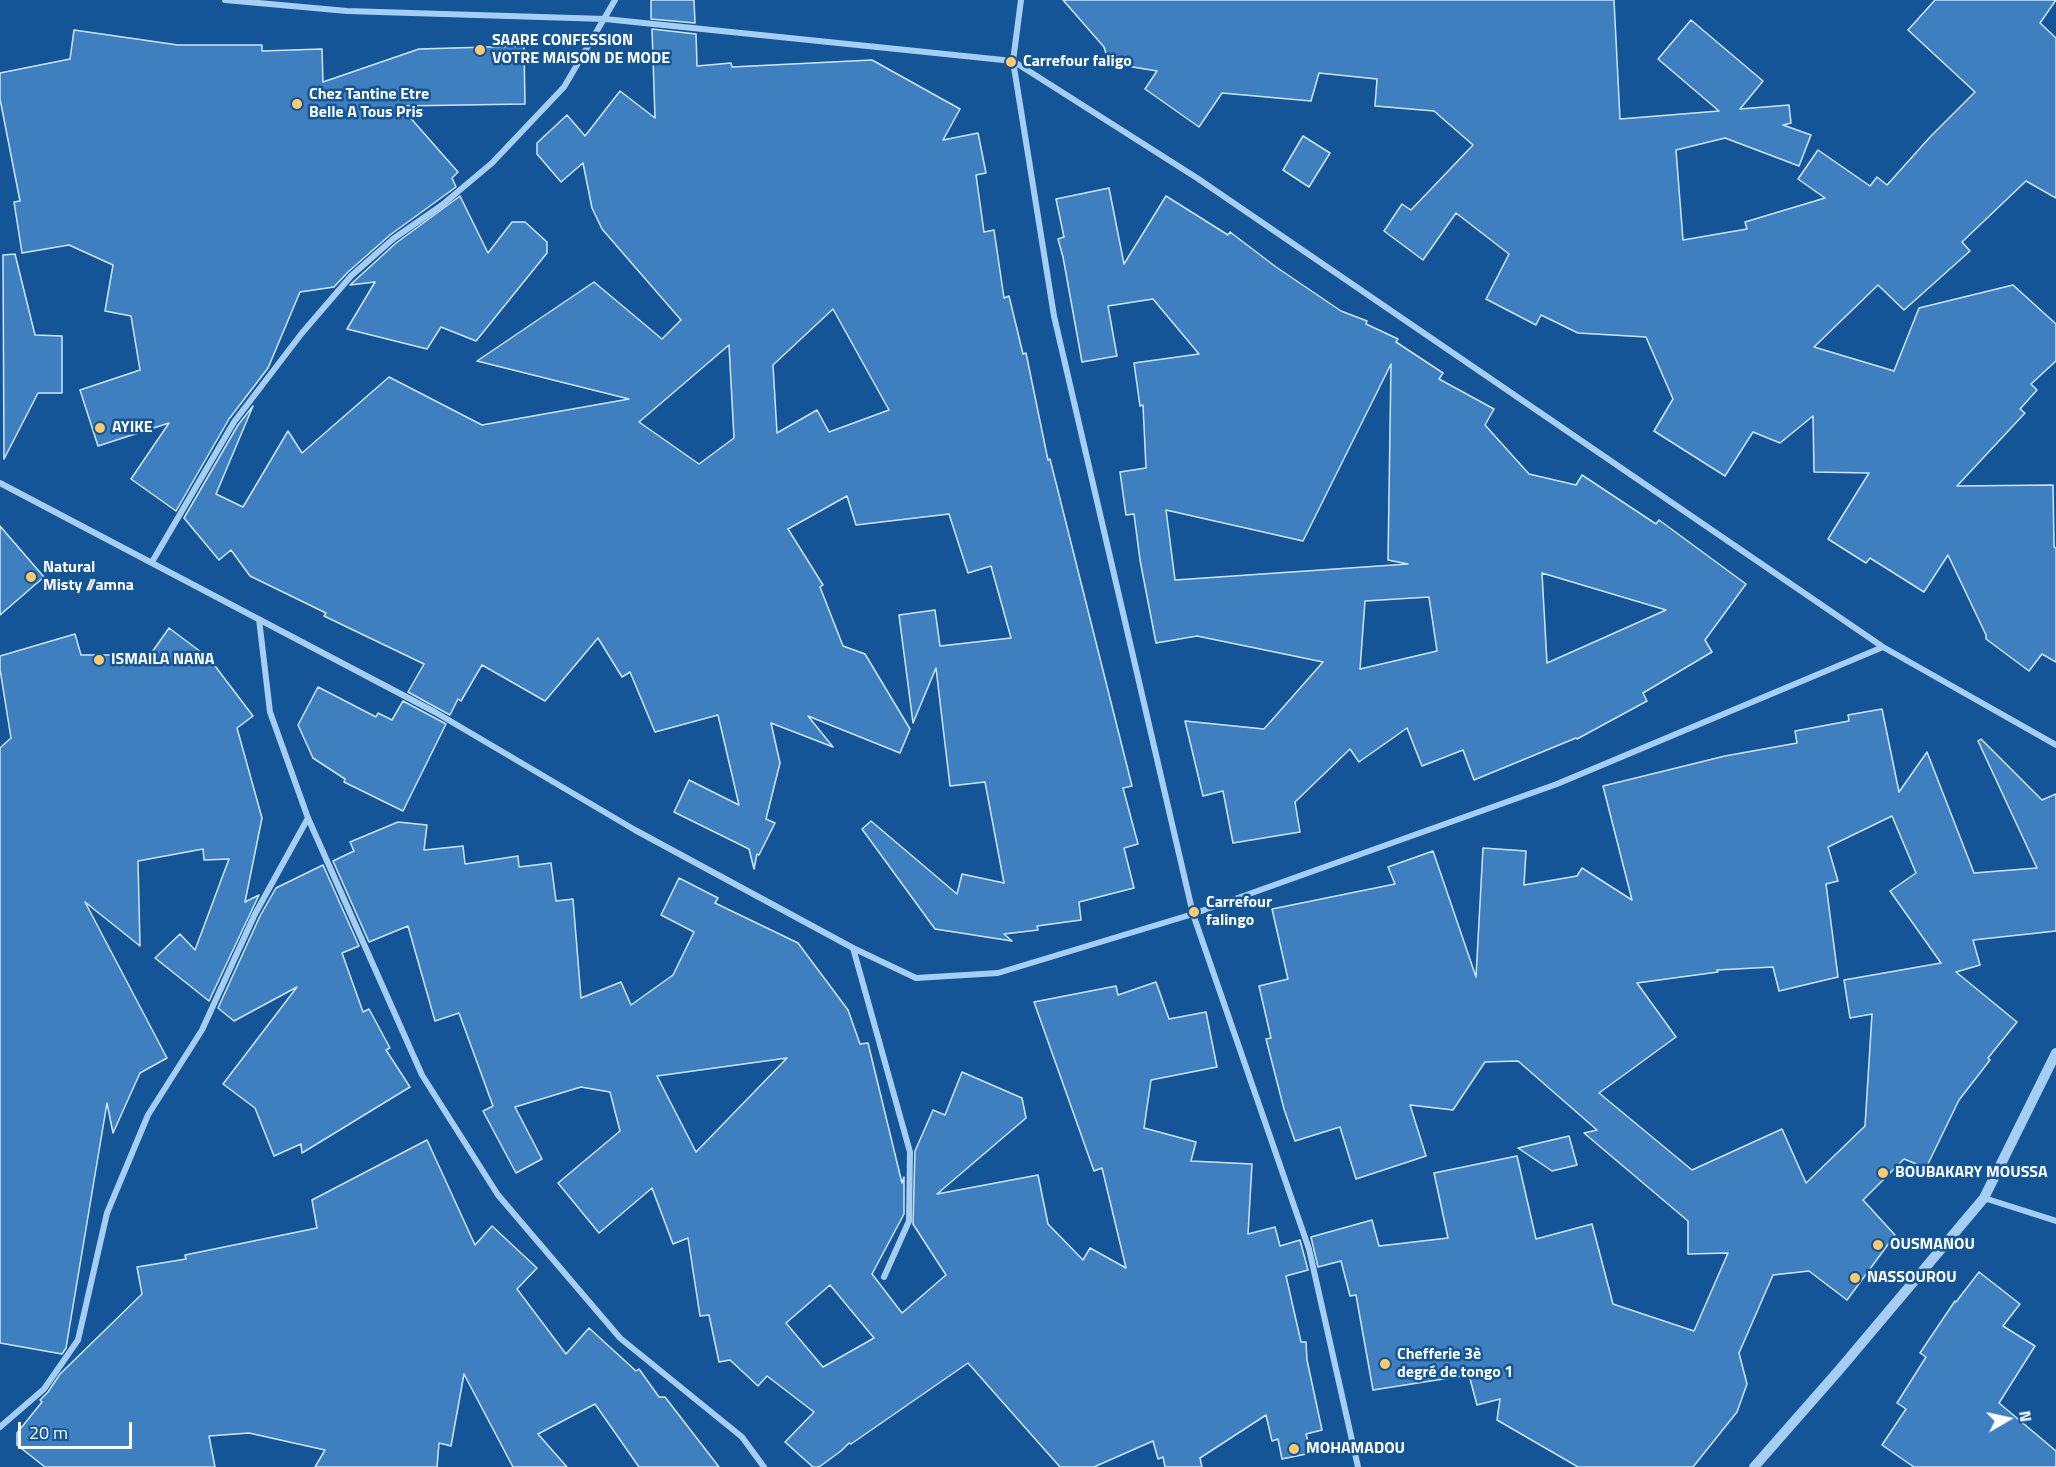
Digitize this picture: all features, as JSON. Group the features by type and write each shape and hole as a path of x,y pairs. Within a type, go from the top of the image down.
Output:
{"street":[{"path":"225,0 347,11 605,19 1013,61 1197,178 1883,647 2056,745"},
{"path":"152,562 234,422 302,333 351,276 393,239 442,205 492,163 564,87 615,0"},
{"path":"1021,0 1013,61 1054,315 1193,914 1309,1249 1358,1467"},
{"path":"0,483 435,712 635,830 853,948 916,978 998,973 1193,914 1557,784 1883,647"},
{"path":"259,619 270,712 308,818 422,1075 498,1196 620,1338 742,1437 764,1467"},
{"path":"0,1426 44,1389 78,1340 107,1214 148,1115 202,1030 255,914 308,818"},
{"path":"853,948 910,1152 909,1221 884,1276"},
{"path":"1754,1467 1984,1198 2056,1053"},
{"path":"1984,1198 2056,1221"}],"building":[{"path":"651,0 694,0 695,23 651,19"},
{"path":"1063,0 1614,0 1620,119 1719,111 1658,59 1691,20 1763,81 1740,109 1789,105 1791,123 1783,125 1811,135 1799,166 1725,138 1676,150 1683,240 1747,229 1745,222 1825,198 1798,179 1818,150 1870,186 1877,177 1887,185 1975,92 1908,30 1935,0 2056,0 2040,23 2056,38 2056,198 2026,181 1962,242 1970,251 1904,310 1878,285 1814,347 1894,371 1919,308 2013,285 2056,324 2056,361 2031,384 2037,390 2020,409 2025,413 1957,486 2053,485 2054,547 2056,548 2056,662 2042,654 2029,671 1986,639 1948,555 1924,592 1870,558 1866,563 1828,539 1869,473 1814,472 1813,416 1780,443 1753,432 1725,476 1654,431 1673,399 1646,337 1578,333 1541,315 1536,325 1486,299 1509,254 1456,213 1423,260 1384,231 1402,204 1411,210 1473,145 1434,111 1375,106 1377,79 1319,73 1311,101 1222,93 1199,127 1145,89 1157,71 1115,64 1107,57 1104,47"},
{"path":"652,29 696,34 697,66 731,63 732,67 872,60 960,109 943,140 978,133 986,173 976,175 984,232 994,230 1004,298 1009,296 1023,354 1026,353 1048,460 1050,459 1132,786 1123,788 1138,844 1124,848 1134,888 1079,902 1081,920 1037,926 1038,930 1004,934 1012,941 935,929 862,829 871,821 957,894 962,874 1004,883 985,782 950,786 936,668 913,723 899,615 935,610 940,646 1011,638 991,566 968,573 949,514 856,525 847,496 788,529 823,585 820,587 843,646 865,654 910,729 900,753 808,716 833,747 771,723 780,763 766,819 775,823 759,855 757,854 754,869 749,849 674,812 689,780 739,805 718,715 655,732 630,672 622,677 598,638 545,701 482,665 461,701 458,699 450,715 408,692 424,664 324,616 326,613 250,576 231,550 219,560 184,518 238,425 253,406 216,494 243,507 288,431 302,453 389,377 482,425 629,399 477,361 594,282 662,339 681,320 602,229 592,208 583,163 561,182 537,154 537,143 567,115 585,136 620,91 655,118","holes":["833,309 889,410 829,432 817,410 777,433 773,365","729,345 734,438 699,464 639,422"]},
{"path":"74,30 178,45 262,45 262,51 322,49 323,82 419,49 524,46 525,104 400,106 458,172 452,178 456,187 390,235 334,287 300,292 268,368 229,419 176,511 131,479 169,423 98,446 80,390 140,370 131,316 105,311 113,265 69,245 22,253 14,202 20,201 0,99 0,73 70,59"},
{"path":"1303,136 1330,153 1309,187 1283,170"},
{"path":"1109,188 1124,264 1166,196 1228,235 1230,232 1276,267 1341,311 1367,321 1366,324 1398,339 1396,342 1443,373 1439,379 1494,409 1485,425 1529,474 1576,485 1582,475 1656,524 1659,520 1746,584 1705,640 1712,652 1643,693 1647,701 1577,739 1474,780 1463,750 1422,766 1407,728 1359,762 1350,749 1295,802 1300,832 1233,843 1223,791 1203,796 1185,721 1264,729 1323,662 1197,636 1156,643 1140,560 1134,514 1126,515 1120,472 1146,468 1143,405 1140,406 1134,363 1199,354 1153,299 1108,306 1117,356 1082,362 1058,239 1064,237 1056,199","holes":["1391,364 1388,560 1408,564 1175,580 1166,510 1303,541","1542,573 1666,610 1547,663","1429,597 1437,651 1360,669 1365,601"]},
{"path":"460,196 488,253 512,222 525,222 547,242 547,253 476,341 441,327 427,349 347,329 375,282 350,285 396,243"},
{"path":"15,254 35,335 62,336 62,393 38,393 4,459 3,255"},
{"path":"0,526 44,577 0,615"},
{"path":"169,628 209,658 253,716 237,728 262,818 245,902 259,895 209,1001 155,958 180,934 195,950 229,859 204,860 203,849 138,861 140,946 85,902 167,1058 140,1073 113,1133 107,1103 66,1348 62,1354 0,1343 0,748 11,738 0,656 75,634 81,655 150,655"},
{"path":"318,687 376,717 378,713 392,720 403,701 446,724 403,811 344,782 345,779 313,758 298,725"},
{"path":"1882,709 1899,792 1927,752 1974,873 2037,868 1978,741 1981,739 2042,800 2056,794 2056,931 1973,940 1980,965 1956,972 2017,1022 1959,1100 1926,1168 1904,1159 1863,1200 1895,1235 1847,1300 1809,1271 1773,1275 1739,1353 1747,1384 1737,1412 1693,1467 1578,1467 1497,1420 1500,1399 1477,1405 1469,1375 1373,1390 1356,1295 1350,1296 1341,1261 1318,1267 1311,1237 1372,1220 1379,1246 1448,1238 1434,1173 1517,1156 1536,1239 1592,1224 1613,1304 1694,1331 1728,1253 1688,1254 1688,1221 1584,1133 1597,1130 1518,1061 1485,1062 1453,1110 1410,1105 1426,1156 1356,1179 1340,1127 1295,1141 1284,1109 1266,1039 1271,1038 1259,986 1288,979 1272,909 1395,884 1388,867 1433,851 1476,977 1483,848 1526,851 1524,885 1577,876 1582,868 1632,900 1603,786 1725,756 1797,743 1795,731 1849,721 1848,715","holes":["1892,816 1916,873 1890,891 1941,963 1844,980 1850,1018 1872,1014 1865,1126 1806,1183 1782,1129 1692,1170 1599,1093 1676,1037 1637,983 1718,972 1717,970 1773,967 1779,991 1838,977 1826,884 1838,881 1828,847"]},
{"path":"398,822 427,825 424,850 463,846 465,864 518,856 519,867 551,863 556,901 573,899 581,998 621,982 631,1005 673,975 694,932 661,915 679,878 718,898 715,903 798,943 848,1010 860,1044 868,1043 902,1183 904,1177 904,1214 872,1274 902,1313 946,1275 913,1224 915,1151 933,1110 945,1115 962,1072 1022,1098 1026,1118 937,1194 1038,1175 1048,1224 1083,1260 1090,1248 1126,1268 1102,1168 1094,1171 1034,1002 1116,986 1118,995 1156,982 1169,1019 1206,1012 1217,1067 1151,1080 1144,1128 1196,1142 1191,1161 1252,1164 1248,1234 1275,1227 1280,1246 1300,1240 1308,1270 1286,1276 1301,1342 1306,1342 1307,1360 1322,1430 1306,1434 1311,1453 1282,1459 1278,1439 1272,1441 1266,1415 1200,1458 1202,1467 1165,1467 1163,1457 1158,1459 1153,1441 1094,1467 1060,1467 968,1363 851,1444 849,1443 819,1467 813,1467 785,1442 814,1412 767,1376 758,1386 730,1360 719,1362 709,1315 700,1316 688,1238 673,1244 652,1188 599,1233 558,1183 620,1131 610,1092 581,1087 515,1107 542,1159 516,1173 483,1111 493,1106 459,1013 435,1021 408,926 369,942 333,861 354,851 350,842","holes":["787,1058 696,1152 657,1076","830,1285 874,1338 823,1367 786,1323"]},
{"path":"323,865 359,946 342,953 363,1012 369,1009 390,1048 386,1050 410,1087 302,1153 301,1144 274,1156 255,1108 223,1084 297,987 234,1021 218,1008 260,916 276,888"},
{"path":"1569,1136 1577,1165 1552,1171 1518,1148"},
{"path":"427,1140 475,1245 492,1226 537,1268 517,1289 566,1354 589,1328 636,1371 639,1369 659,1397 665,1397 719,1467 639,1467 595,1404 538,1434 567,1467 513,1467 464,1374 451,1446 439,1443 437,1467 315,1467 325,1450 249,1433 209,1436 215,1467 45,1467 17,1445 17,1433 42,1402 40,1400 60,1374 142,1294 137,1267 186,1259 185,1255 317,1228 312,1200"},
{"path":"1979,1272 2020,1304 2003,1326 2035,1346 1999,1403 2056,1451 2056,1467 1914,1467 1882,1445 1906,1409 1897,1403 1926,1357 1920,1353 1955,1301"}],"place":[{"name":"SAARE CONFESSION VOTRE MAISON DE MODE","path":"480,50"},
{"name":"Carrefour faligo","path":"1011,62"},
{"name":"Chez Tantine Etre Belle A Tous Pris","path":"297,104"},
{"name":"AYIKE","path":"100,428"},
{"name":"Natural Misty //amna","path":"31,577"},
{"name":"ISMAILA NANA","path":"99,660"},
{"name":"Carrefour falingo","path":"1194,912"},
{"name":"BOUBAKARY MOUSSA","path":"1883,1173"},
{"name":"OUSMANOU","path":"1878,1245"},
{"name":"NASSOUROU","path":"1855,1278"},
{"name":"Chefferie 3è degré de tongo 1","path":"1385,1364"},
{"name":"MOHAMADOU","path":"1294,1449"}]}
